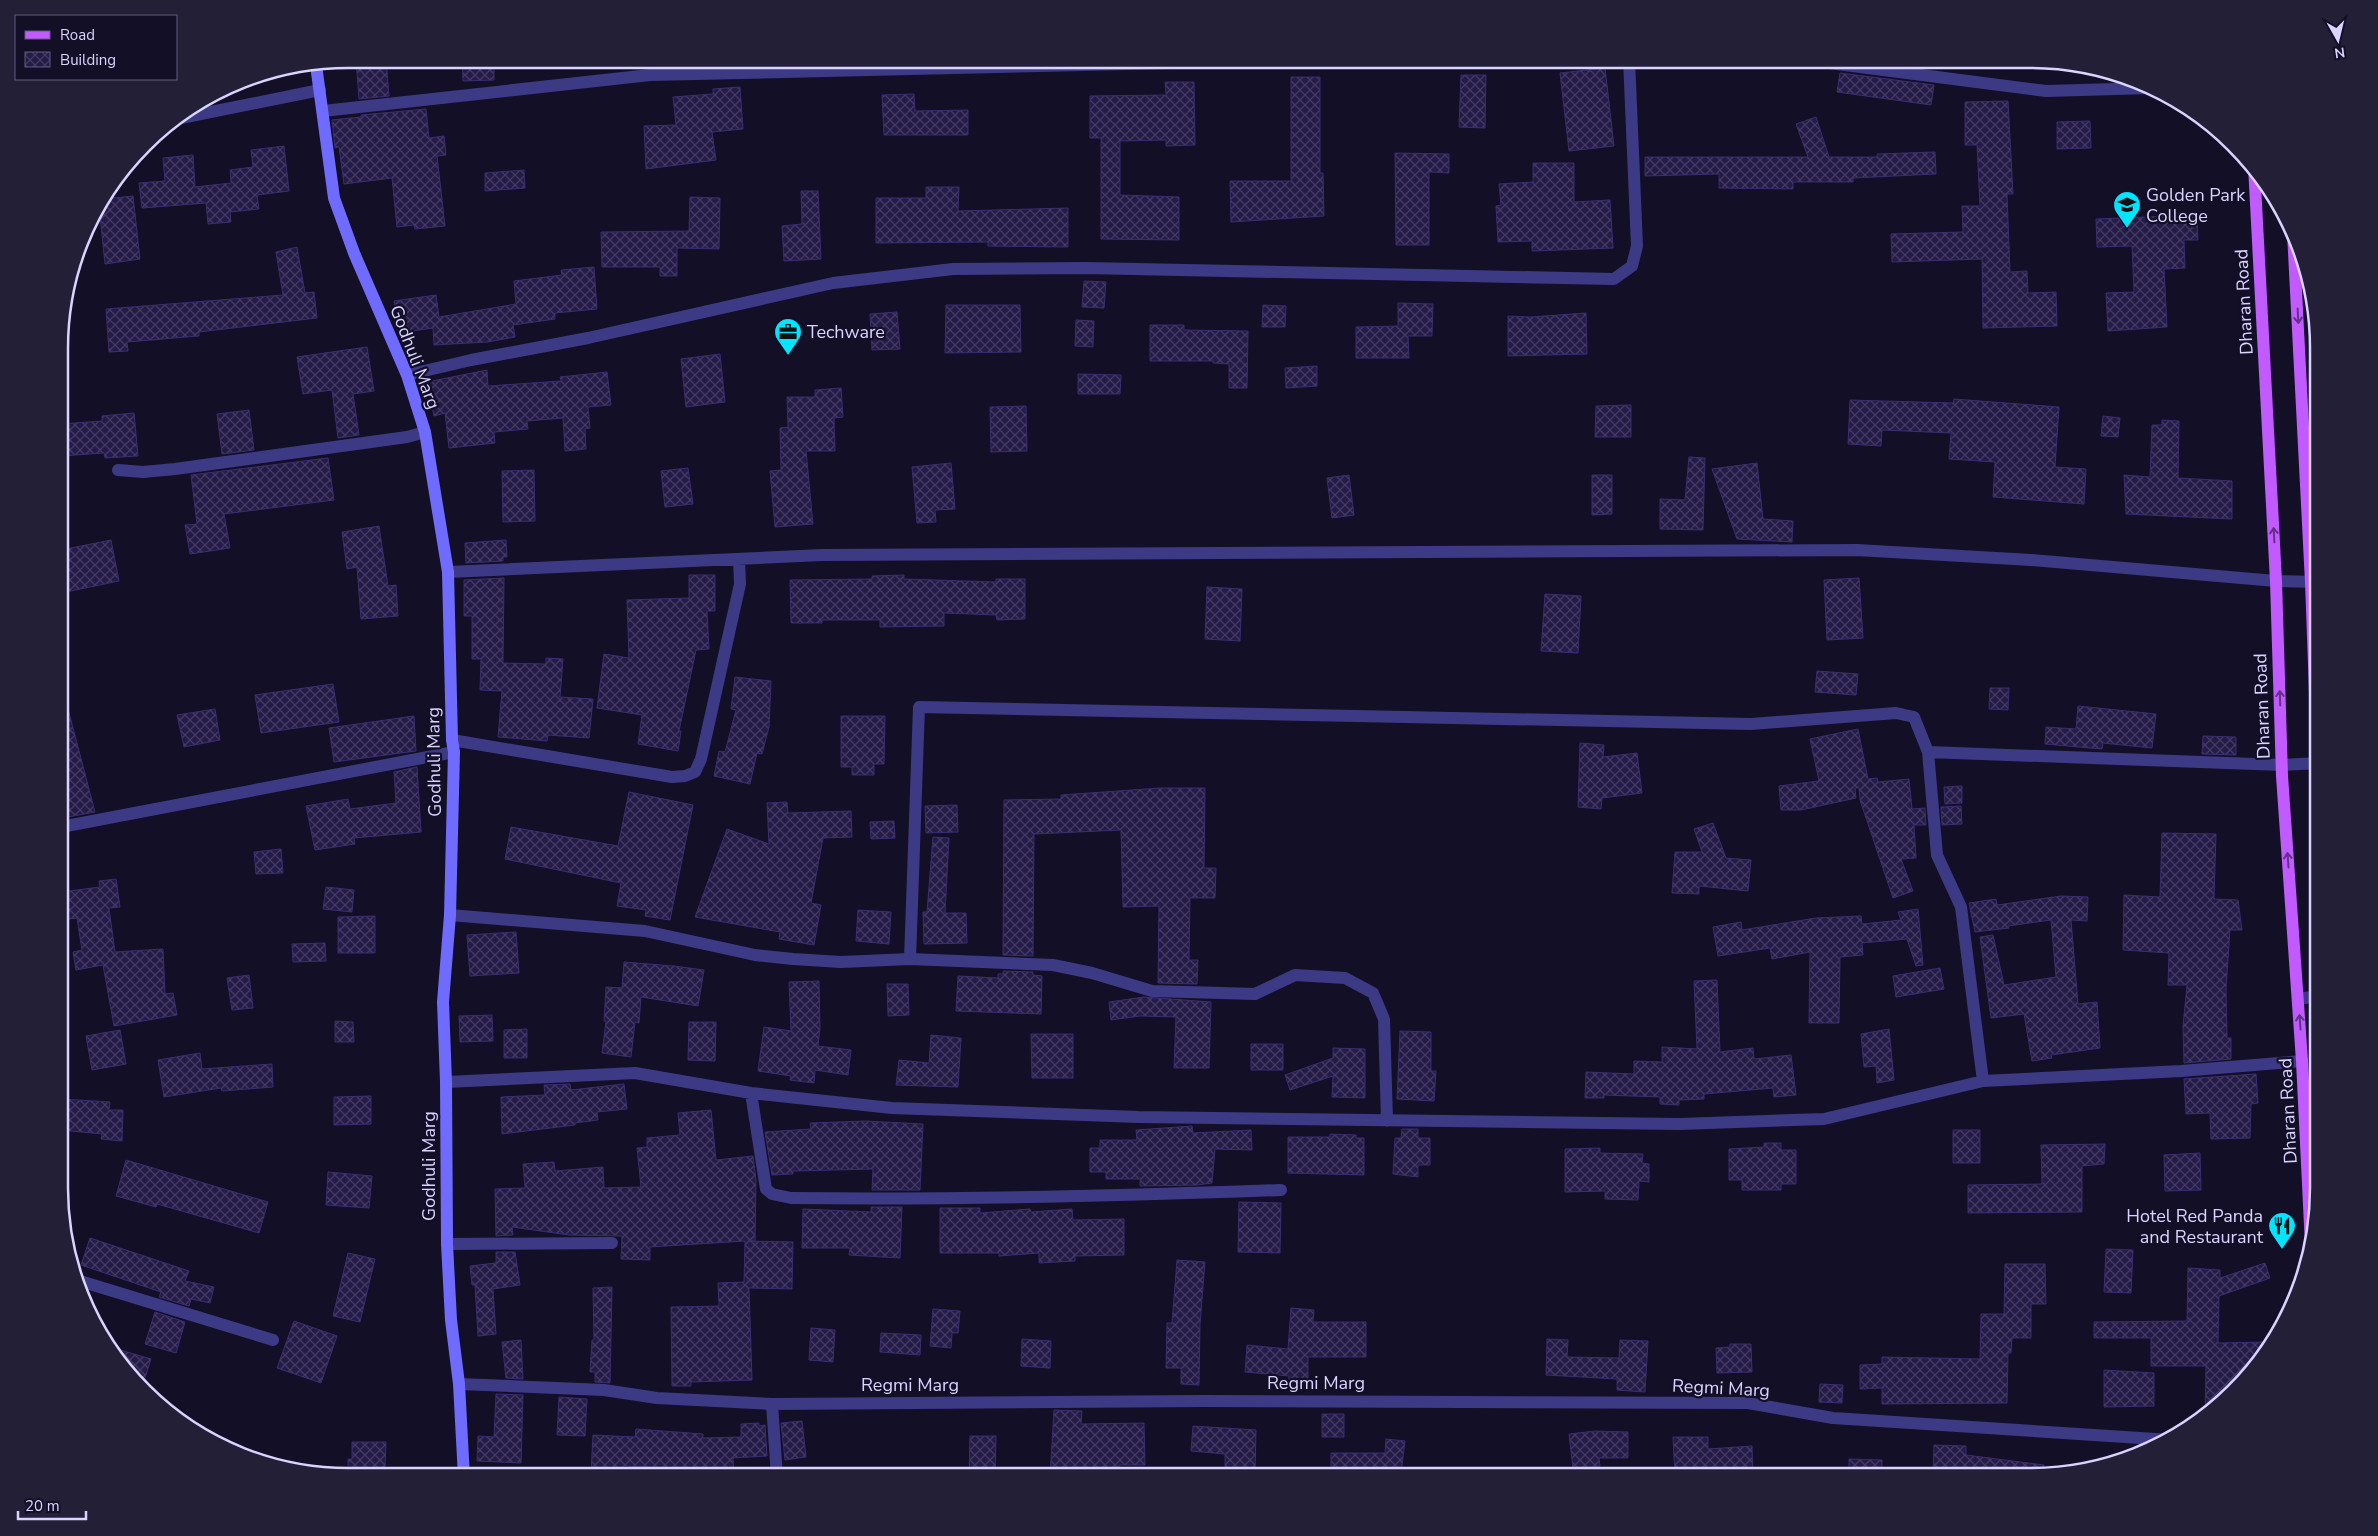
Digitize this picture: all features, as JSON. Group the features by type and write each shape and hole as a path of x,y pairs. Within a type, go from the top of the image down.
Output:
{"main road":[{"name":"Godhuli Marg","path":"317,69 334,198 354,253 407,375 425,432 448,572 453,746 450,915 443,1002 446,1082 447,1244 451,1320 459,1384 464,1468"},
{"name":"Dharan Road","path":"2255,180 2276,581 2282,765 2302,1061 2309,1213"},
{"path":"2294,254 2310,503"}],"street":[{"path":"323,111 650,75 998,67"},
{"path":"407,375 471,360 588,338 833,283 953,269 1095,268 1614,279 1632,266 1637,246 1629,67"},
{"path":"1860,67 2046,91 2136,88"},
{"path":"190,116 320,90"},
{"path":"118,470 143,472 175,469 407,437 425,432"},
{"path":"448,572 832,555 1857,550 2031,560 2276,581 2310,582"},
{"path":"68,826 453,746 672,777 685,776 695,772 701,759 740,584 739,560"},
{"path":"910,959 919,707 1751,724 1896,713 1914,717 1928,752 1937,855 1961,907 1983,1081"},
{"path":"1928,752 2282,765 2310,763"},
{"path":"450,915 645,931 755,954 793,959 841,962 910,959 1053,965 1092,973 1152,991 1255,994 1295,975 1345,978 1373,993 1384,1019 1387,1121"},
{"path":"2298,999 2310,997"},
{"path":"446,1082 635,1073 751,1093 892,1108 1138,1116 1679,1124 1824,1119 1983,1081 2181,1071 2302,1061"},
{"path":"751,1093 766,1189 772,1194 791,1198 1119,1196 1281,1190"},
{"path":"447,1244 612,1243"},
{"path":"84,1282 273,1340"},
{"name":"Regmi Marg","path":"459,1384 604,1390 657,1398 772,1404 1194,1401 1748,1403 1833,1418 2156,1439"},
{"path":"772,1404 776,1468"}],"building":[{"path":"357,67 387,67 389,96 359,99"},
{"path":"462,67 494,67 494,80 463,81"},
{"path":"1605,68 1614,146 1569,151 1560,73"},
{"path":"1840,73 1934,85 1931,105 1837,92"},
{"path":"1461,75 1486,75 1485,128 1459,127"},
{"path":"1291,77 1320,77 1320,173 1323,173 1324,216 1231,222 1230,181 1291,181"},
{"path":"1165,82 1194,82 1195,145 1166,146 1166,140 1120,141 1120,195 1179,197 1179,240 1101,239 1101,138 1090,138 1090,96 1166,95"},
{"path":"740,87 743,129 712,132 716,160 646,169 644,126 676,125 673,97 713,94 713,89"},
{"path":"914,94 915,111 968,110 968,135 884,135 882,95"},
{"path":"2008,101 2013,194 2007,194 2010,272 2027,271 2028,293 2056,292 2057,326 1983,328 1982,259 1892,262 1891,234 1963,232 1962,206 1980,206 1977,145 1965,145 1965,102"},
{"path":"426,109 429,138 444,136 446,155 437,156 445,226 415,229 414,225 397,227 392,178 344,184 339,147 335,148 332,120 361,117 361,115"},
{"path":"1816,117 1829,157 1877,157 1877,154 1935,152 1936,174 1853,178 1853,182 1793,182 1793,189 1719,188 1719,174 1645,176 1645,157 1808,157 1796,124"},
{"path":"2090,121 2091,148 2057,149 2057,122"},
{"path":"284,146 289,191 257,195 259,209 230,212 231,222 208,224 206,203 142,208 139,183 165,181 163,158 193,155 195,187 231,183 230,170 253,167 251,150"},
{"path":"1395,153 1449,154 1449,173 1429,172 1429,245 1396,245"},
{"path":"1533,163 1574,163 1574,202 1610,200 1613,248 1532,251 1532,241 1498,242 1496,206 1501,205 1499,184 1533,182"},
{"path":"524,170 525,188 485,191 485,173"},
{"path":"926,187 959,187 958,211 1068,208 1068,247 988,246 988,242 876,243 876,198 926,198"},
{"path":"801,191 818,191 821,259 784,261 782,226 802,224"},
{"path":"133,196 140,259 105,264 100,217 111,198"},
{"path":"690,197 720,198 719,249 677,248 677,276 660,276 660,267 602,267 601,232 689,231"},
{"path":"2197,215 2198,240 2184,240 2185,268 2164,269 2167,327 2108,331 2106,293 2134,292 2132,246 2097,247 2096,219"},
{"path":"297,247 305,293 314,292 317,318 199,332 199,336 127,342 128,351 109,352 106,309 283,295 276,252"},
{"path":"594,267 597,309 555,313 555,319 513,325 515,337 488,342 434,345 433,328 399,333 394,301 436,295 439,317 516,304 514,281 562,275 561,270"},
{"path":"1084,281 1106,282 1104,308 1082,307"},
{"path":"1398,303 1433,304 1432,336 1408,336 1409,358 1356,358 1356,327 1398,326"},
{"path":"946,305 1020,305 1021,352 945,353"},
{"path":"1263,305 1286,306 1285,327 1262,327"},
{"path":"897,312 900,349 872,350 870,314"},
{"path":"1586,313 1587,354 1508,356 1508,316 1531,317"},
{"path":"1076,320 1094,321 1093,347 1075,346"},
{"path":"1150,325 1184,325 1184,330 1248,331 1247,388 1229,388 1229,364 1213,363 1213,361 1150,361"},
{"path":"367,347 374,391 353,394 359,435 338,438 332,390 303,394 297,357"},
{"path":"720,354 725,402 686,407 681,359"},
{"path":"1317,366 1317,386 1286,388 1285,368"},
{"path":"487,370 488,386 561,381 560,377 607,372 611,405 588,407 590,428 585,429 586,449 565,451 563,418 527,421 528,429 494,432 495,443 449,448 445,413 434,416 427,382"},
{"path":"1078,374 1121,375 1120,394 1078,394"},
{"path":"841,388 843,417 834,418 835,451 806,451 813,524 775,527 770,471 781,470 780,428 788,427 787,397 815,397 815,390"},
{"path":"1954,399 2059,407 2055,467 2086,469 2084,504 1993,497 1995,462 1949,459 1951,433 1882,430 1881,446 1848,444 1850,400 1953,403"},
{"path":"1631,405 1631,437 1595,437 1596,406"},
{"path":"1026,406 1027,451 991,452 990,407"},
{"path":"249,410 254,450 222,454 217,414"},
{"path":"134,413 138,456 105,458 104,453 68,456 68,423 102,421 102,416"},
{"path":"2103,416 2120,418 2118,437 2101,436"},
{"path":"2162,420 2179,421 2178,478 2232,481 2232,519 2126,514 2124,475 2150,477 2152,425 2162,425"},
{"path":"1689,457 1705,458 1703,530 1660,529 1660,499 1685,500"},
{"path":"328,458 334,500 224,514 230,548 190,554 185,525 197,524 191,475"},
{"path":"951,463 955,509 935,510 936,522 917,523 912,467"},
{"path":"1757,463 1763,519 1793,521 1792,542 1737,539 1712,469"},
{"path":"688,468 693,504 665,507 661,471"},
{"path":"534,470 535,521 503,522 502,471"},
{"path":"1349,475 1354,515 1332,518 1327,478"},
{"path":"1592,475 1612,475 1612,514 1592,515"},
{"path":"379,526 388,586 396,585 398,616 361,619 357,567 347,569 342,532"},
{"path":"111,540 119,581 68,592 68,549"},
{"path":"506,540 507,557 503,557 503,561 466,563 465,543"},
{"path":"689,575 715,575 715,611 707,611 709,649 696,650 679,731 681,731 678,751 638,744 642,715 597,708 604,654 629,658 627,600 689,598"},
{"path":"904,575 904,579 996,582 996,579 1025,579 1025,619 997,620 996,615 944,613 944,626 880,627 880,620 822,620 822,623 791,623 790,580 872,579 872,576"},
{"path":"504,578 503,663 546,664 546,658 563,659 560,697 593,699 589,738 548,735 547,741 498,737 502,691 480,690 481,659 472,659 472,616 464,616 464,580"},
{"path":"1859,578 1863,638 1827,640 1824,580"},
{"path":"1207,587 1242,589 1240,641 1205,639"},
{"path":"1545,594 1581,596 1578,653 1541,651"},
{"path":"1817,671 1858,674 1856,695 1815,692"},
{"path":"735,677 771,681 769,727 762,754 757,753 750,784 714,776 719,751 725,752 736,710 731,709"},
{"path":"333,684 339,722 261,733 255,695"},
{"path":"1990,688 2009,688 2008,710 1989,709"},
{"path":"2078,706 2156,714 2152,748 2103,743 2102,749 2045,744 2046,727 2076,729"},
{"path":"68,709 95,812 68,817"},
{"path":"215,709 220,740 184,747 177,715"},
{"path":"414,716 416,751 334,762 329,728"},
{"path":"841,716 885,716 884,764 874,764 874,775 852,775 852,767 841,767"},
{"path":"1858,729 1868,779 1877,778 1878,782 1909,779 1912,809 1925,808 1926,825 1914,825 1916,858 1901,859 1913,891 1893,898 1860,800 1859,788 1855,788 1856,798 1801,810 1781,810 1779,786 1819,781 1810,739"},
{"path":"2203,736 2236,737 2236,755 2202,754"},
{"path":"1580,743 1604,745 1603,757 1637,753 1642,793 1602,798 1601,809 1578,807"},
{"path":"417,767 421,832 354,838 355,844 315,850 306,806 348,799 350,809 396,803 394,772"},
{"path":"1962,786 1962,803 1945,804 1944,787"},
{"path":"1160,788 1205,788 1204,868 1216,868 1215,898 1190,898 1189,960 1198,960 1197,984 1158,983 1159,906 1123,907 1121,830 1034,834 1033,956 1003,955 1004,800 1061,799 1061,795"},
{"path":"629,792 693,805 670,920 645,916 646,910 617,906 621,883 505,859 511,827 618,846"},
{"path":"787,802 788,813 851,811 852,837 823,838 811,903 821,905 814,945 779,939 780,932 695,917 727,829 769,844 767,803"},
{"path":"957,805 958,832 926,833 925,806"},
{"path":"1961,806 1962,824 1942,825 1941,807"},
{"path":"894,821 895,838 871,839 870,822"},
{"path":"1713,823 1726,858 1751,860 1748,891 1699,886 1699,894 1672,893 1675,852 1702,852 1694,829"},
{"path":"2162,833 2216,834 2214,899 2238,900 2242,930 2230,930 2226,988 2227,1038 2231,1038 2231,1059 2184,1063 2183,1026 2187,985 2168,985 2169,953 2123,950 2124,895 2160,897"},
{"path":"933,837 949,838 945,913 966,913 967,943 924,944 923,912 927,912"},
{"path":"281,849 283,873 256,874 254,852"},
{"path":"116,879 120,907 109,908 115,952 163,949 165,994 173,993 177,1015 114,1026 103,965 76,970 73,952 82,950 77,918 68,919 68,891 100,887 99,881"},
{"path":"326,887 354,890 352,912 323,909"},
{"path":"2061,896 2088,897 2087,921 2071,920 2078,1004 2097,1002 2100,1048 2051,1055 2052,1058 2032,1061 2024,1014 1991,1018 1980,937 1993,935 2004,985 2056,977 2051,920 1975,932 1969,903 1996,899 1997,905"},
{"path":"1918,909 1923,965 1916,966 1907,939 1862,943 1863,955 1840,957 1839,1023 1809,1023 1810,952 1772,959 1770,948 1718,956 1713,927 1741,922 1742,930 1816,918 1861,916 1862,924 1901,920 1898,912"},
{"path":"858,910 891,912 889,944 856,941"},
{"path":"375,916 375,953 338,953 338,917"},
{"path":"516,932 519,973 470,976 467,935"},
{"path":"325,943 326,961 293,962 292,944"},
{"path":"624,962 704,970 698,1006 641,997 639,1023 635,1022 631,1057 602,1053 606,1021 604,1021 606,987 622,988"},
{"path":"1940,968 1944,989 1896,997 1893,976"},
{"path":"1003,971 1033,972 1033,975 1042,976 1041,1014 956,1011 958,976 998,978 998,974 1003,974"},
{"path":"249,975 253,1008 232,1010 227,978"},
{"path":"1717,980 1720,1052 1753,1048 1754,1059 1791,1055 1796,1095 1774,1097 1773,1088 1704,1094 1704,1099 1679,1100 1679,1105 1660,1104 1660,1097 1604,1095 1604,1098 1585,1098 1586,1072 1634,1074 1634,1061 1662,1062 1662,1047 1697,1049 1694,981"},
{"path":"819,981 820,1028 818,1046 851,1050 848,1075 815,1070 814,1083 790,1080 791,1076 758,1071 764,1027 791,1031 789,982"},
{"path":"887,984 908,984 909,1015 888,1016"},
{"path":"1144,997 1211,1002 1209,1068 1174,1068 1176,1017 1140,1016 1111,1020 1109,1002"},
{"path":"492,1015 493,1041 460,1042 459,1016"},
{"path":"335,1021 353,1022 354,1042 335,1042"},
{"path":"689,1022 716,1022 715,1061 688,1060"},
{"path":"527,1029 527,1058 504,1058 504,1030"},
{"path":"1889,1029 1894,1080 1877,1083 1876,1066 1864,1067 1861,1034"},
{"path":"120,1030 126,1064 92,1070 86,1036"},
{"path":"1400,1031 1431,1032 1431,1071 1436,1071 1434,1101 1397,1099"},
{"path":"1031,1034 1073,1034 1073,1078 1032,1078"},
{"path":"931,1035 961,1038 958,1087 896,1085 899,1060 929,1063"},
{"path":"1251,1044 1283,1044 1283,1070 1251,1070"},
{"path":"1333,1048 1365,1049 1365,1098 1332,1097 1333,1076 1290,1090 1285,1075 1333,1058"},
{"path":"200,1053 202,1069 272,1064 273,1087 222,1091 221,1088 164,1097 158,1060"},
{"path":"2256,1074 2258,1103 2251,1104 2250,1138 2211,1139 2210,1113 2186,1114 2184,1079"},
{"path":"570,1084 571,1090 624,1084 627,1109 597,1112 598,1120 575,1123 575,1125 502,1134 501,1097 545,1095 544,1085"},
{"path":"371,1096 371,1124 334,1125 334,1097"},
{"path":"68,1099 110,1102 109,1110 123,1110 122,1141 101,1139 102,1134 68,1131"},
{"path":"711,1110 716,1160 753,1156 756,1180 755,1241 748,1241 793,1242 792,1289 749,1288 752,1380 691,1382 691,1386 672,1386 671,1307 719,1306 718,1283 744,1282 745,1241 650,1247 650,1260 621,1259 622,1236 569,1235 512,1227 513,1235 496,1236 495,1189 525,1188 523,1164 554,1162 555,1171 603,1167 604,1188 641,1187 637,1148 647,1147 647,1138 680,1135 678,1113"},
{"path":"865,1121 923,1124 920,1190 872,1190 873,1169 793,1171 793,1174 772,1175 765,1132 811,1129 810,1123"},
{"path":"1192,1126 1193,1133 1251,1130 1252,1150 1215,1149 1212,1183 1140,1186 1140,1179 1106,1179 1106,1172 1090,1172 1090,1148 1100,1148 1100,1140 1137,1140 1136,1130"},
{"path":"1402,1129 1418,1129 1418,1138 1430,1138 1430,1165 1418,1165 1418,1177 1393,1174 1395,1138 1401,1138"},
{"path":"1953,1130 1980,1130 1980,1163 1953,1163"},
{"path":"1330,1134 1356,1135 1356,1138 1364,1138 1364,1175 1288,1173 1288,1137 1330,1137"},
{"path":"1764,1143 1781,1143 1781,1150 1796,1150 1796,1184 1781,1184 1781,1190 1742,1190 1742,1180 1729,1180 1729,1149 1764,1147"},
{"path":"2105,1144 2104,1164 2082,1166 2082,1212 1968,1213 1968,1185 2042,1184 2041,1145"},
{"path":"1600,1148 1600,1153 1643,1154 1642,1163 1649,1164 1649,1182 1639,1181 1638,1200 1605,1199 1605,1191 1565,1192 1565,1149"},
{"path":"2200,1153 2201,1190 2165,1191 2164,1155"},
{"path":"126,1160 268,1202 259,1233 157,1204 156,1207 116,1196"},
{"path":"328,1172 372,1176 369,1208 326,1205"},
{"path":"1239,1202 1281,1203 1280,1253 1238,1252"},
{"path":"871,1207 902,1207 900,1258 849,1255 850,1248 802,1248 803,1209 871,1212"},
{"path":"940,1208 980,1208 980,1213 1030,1209 1031,1212 1072,1209 1073,1220 1124,1219 1124,1255 1075,1256 1075,1261 1039,1263 1039,1253 999,1256 999,1253 940,1253"},
{"path":"90,1238 189,1271 185,1281 214,1287 210,1303 191,1299 189,1306 159,1297 161,1292 81,1265"},
{"path":"2106,1249 2133,1250 2131,1293 2104,1292"},
{"path":"496,1252 515,1252 520,1285 493,1289 496,1334 478,1336 475,1285 472,1285 470,1266 496,1263"},
{"path":"348,1253 375,1259 360,1322 333,1316"},
{"path":"1177,1260 1205,1262 1200,1324 1199,1385 1181,1384 1181,1368 1166,1368 1167,1323 1172,1323"},
{"path":"2265,1263 2270,1278 2219,1296 2218,1343 2264,1342 2241,1373 2205,1407 2206,1366 2151,1366 2151,1338 2094,1338 2094,1322 2187,1321 2188,1268 2220,1270 2220,1278"},
{"path":"2005,1264 2045,1264 2046,1304 2031,1304 2031,1338 2012,1338 2011,1353 2008,1353 2007,1403 1882,1404 1882,1388 1860,1389 1860,1365 1882,1364 1882,1357 1980,1359 1981,1314 2004,1314"},
{"path":"612,1287 610,1383 595,1382 595,1372 590,1372 592,1340 594,1340 593,1288"},
{"path":"1291,1308 1314,1310 1313,1322 1366,1322 1366,1357 1308,1357 1308,1382 1289,1382 1289,1376 1245,1372 1247,1345 1288,1349"},
{"path":"933,1309 960,1311 958,1333 952,1333 951,1348 930,1346"},
{"path":"155,1312 185,1322 176,1353 145,1344"},
{"path":"294,1321 337,1336 321,1383 277,1368"},
{"path":"811,1328 835,1330 833,1362 809,1360"},
{"path":"881,1333 921,1335 920,1355 880,1352"},
{"path":"1022,1339 1051,1341 1050,1368 1021,1366"},
{"path":"1547,1339 1568,1340 1567,1357 1619,1358 1620,1340 1648,1341 1645,1392 1617,1390 1617,1379 1546,1375"},
{"path":"521,1340 523,1379 506,1378 502,1342"},
{"path":"1730,1344 1751,1344 1752,1372 1717,1373 1716,1348 1730,1347"},
{"path":"119,1349 151,1359 144,1380"},
{"path":"2104,1370 2154,1373 2154,1406 2104,1407"},
{"path":"1820,1384 1843,1385 1842,1403 1819,1402"},
{"path":"496,1394 523,1395 521,1463 477,1461 478,1436 494,1437"},
{"path":"559,1397 587,1399 585,1436 557,1435"},
{"path":"1054,1410 1082,1411 1081,1424 1144,1423 1145,1465 1119,1465 1119,1468 1051,1468"},
{"path":"1322,1414 1344,1414 1344,1437 1322,1437"},
{"path":"802,1421 806,1457 785,1460 781,1423"},
{"path":"759,1423 759,1426 765,1425 767,1456 733,1458 734,1468 623,1466 623,1468 591,1468 593,1435 635,1437 636,1429 703,1434 703,1438 741,1437 741,1424"},
{"path":"1193,1426 1256,1430 1255,1468 1225,1468 1225,1454 1191,1451"},
{"path":"1595,1431 1628,1432 1628,1458 1599,1458 1600,1466 1573,1468 1569,1434"},
{"path":"970,1436 996,1436 995,1468 969,1468"},
{"path":"1673,1437 1708,1437 1708,1449 1752,1446 1753,1468 1675,1468"},
{"path":"1386,1439 1405,1441 1402,1468 1331,1468 1331,1453 1385,1453"},
{"path":"352,1442 386,1442 385,1468 348,1468 348,1459 352,1459"},
{"path":"1934,1445 1966,1446 1966,1455 2044,1465 2044,1468 1933,1468"},
{"path":"1849,1459 1882,1460 1882,1468 1849,1468"}],"place":[{"name":"Golden Park College","path":"2127,229"},
{"name":"Techware","path":"788,356"},
{"name":"Hotel Red Panda and Restaurant","path":"2282,1250"}]}
